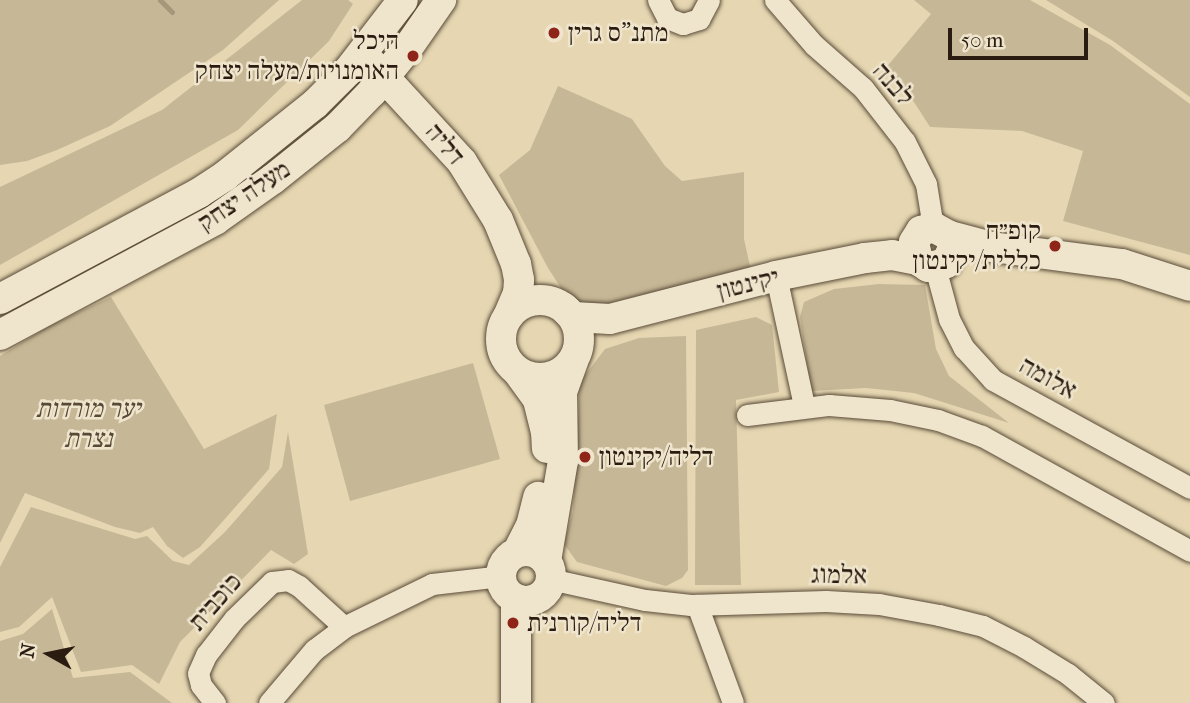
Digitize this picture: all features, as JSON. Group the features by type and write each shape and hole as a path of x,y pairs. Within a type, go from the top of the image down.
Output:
{"street":[{"name":"מעלה יצחק","path":"0,299 199,193 225,176 315,104 363,54 403,0"},
{"name":"מעלה יצחק","path":"0,335 215,220 243,202 337,128 384,77 441,0"},
{"path":"658,0 667,18 683,24 699,19 709,0"},
{"name":"לבנה","path":"775,0 814,46 863,88 905,142 926,184 934,247"},
{"name":"דליה","path":"363,54 462,162 541,298 558,305"},
{"name":"דליה","path":"508,317 518,293 519,280 510,247"},
{"path":"934,247 992,247 1122,264 1190,286"},
{"name":"יקינטון","path":"558,305 573,317 589,319 633,315 776,276 865,257 934,247"},
{"name":"אלומה","path":"934,247 949,319 964,348 993,380 1190,488"},
{"path":"776,276 804,406"},
{"path":"269,703 314,650 344,627 432,584 508,588 527,601 541,596 548,570 563,461 562,392 575,356 577,327 558,305 528,302 508,317 501,340 509,364 532,386 543,415 547,447 531,526 518,551 505,561 508,588 516,703"},
{"name":"יקינטון","path":"575,356 583,342 633,315"},
{"path":"519,372 542,379 554,376 575,356"},
{"path":"747,415 804,406 890,410 938,420 982,436 1190,551"},
{"path":"518,551 534,552 548,570"},
{"name":"אלמוג","path":"548,570 645,600 697,605 825,601 879,604 983,626 1068,674 1104,703"},
{"name":"כוכבית","path":"215,703 201,685 198,673 206,655 234,619 272,582 288,580 299,586 344,627"},
{"path":"697,605 733,703"}],"green space":[{"path":"0,0 279,0 223,50 110,126 27,161 0,165"},
{"path":"302,0 348,0 353,4 329,41 238,130 0,265 0,187 162,110"},
{"path":"914,0 1030,0 1110,45 1190,104 1190,255 1063,221 1083,151 1022,131 930,127 914,102 884,70 931,14"},
{"path":"1046,0 1190,0 1190,97 1113,41"},
{"path":"558,86 632,119 665,166 682,181 744,172 744,239 752,275 591,311 568,299 548,268 499,175 530,150"},
{"path":"879,284 925,285 936,349 949,376 1009,423 914,393 866,388 811,391 800,317 804,302 834,289"},
{"name":"יער מורדות נצרת","path":"111,297 204,449 277,414 269,469 200,547 183,558 167,546 153,527 140,533 115,527 25,493 0,543 0,356 49,326"},
{"path":"756,317 772,325 779,392 736,400 741,585 695,585 696,330"},
{"path":"686,336 688,570 682,578 666,586 577,562 564,544 573,511 580,382 605,349 639,338"},
{"path":"473,363 500,459 350,501 324,405"},
{"path":"288,432 308,554 294,564 271,550 180,642 159,684 132,665 81,672 52,597 19,627 0,632 0,567 31,507 135,539 147,536 173,561 189,565 225,532 282,467"},
{"path":"52,609 73,678 130,672 172,703 0,703 0,641 23,634"}],"waterway":[{"path":"160,0 172,12"}],"place":[{"name":"מתנ\"ס גרין","path":"554,33"},
{"name":"היכל האומנויות/מעלה יצחק","path":"413,56"},
{"name":"קופ״ח כללית/יקינטון","path":"1055,246"},
{"name":"דליה/יקינטון","path":"585,457"},
{"name":"דליה/קורנית","path":"513,623"}]}
